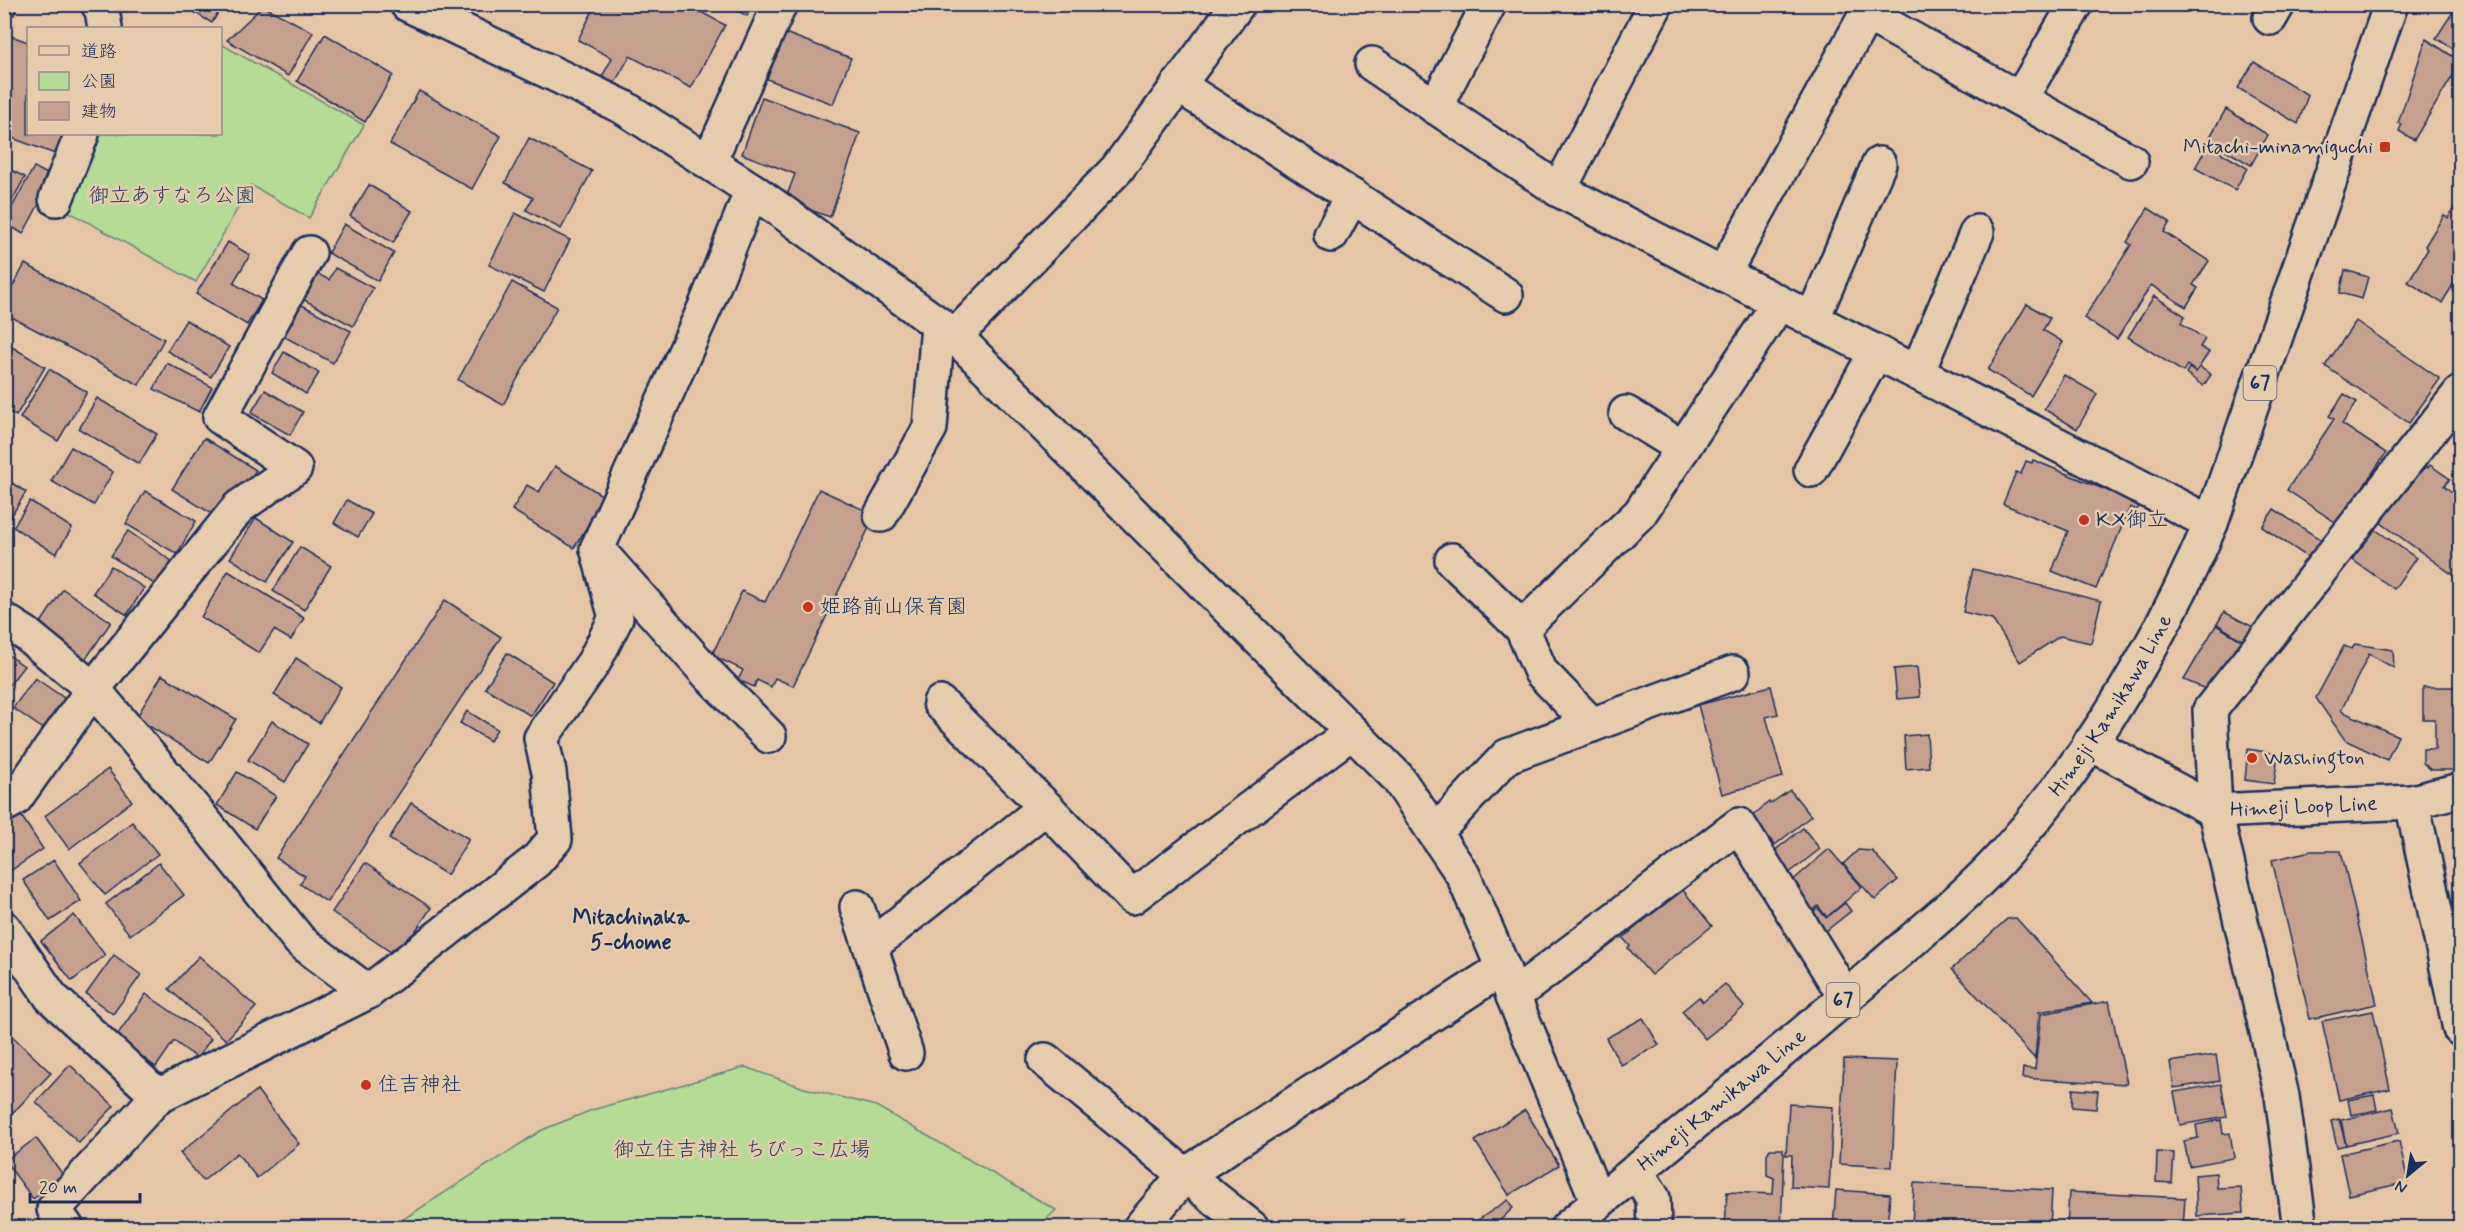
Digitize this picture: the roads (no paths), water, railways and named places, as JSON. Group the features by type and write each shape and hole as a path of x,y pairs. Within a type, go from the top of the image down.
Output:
{"street":[{"path":"98,4 102,10 105,27"},
{"path":"407,4 622,107 752,190 947,330 1397,777 1463,875 1598,1202"},
{"path":"709,162 780,4"},
{"path":"881,515 930,428 947,330 1117,169 1238,4"},
{"path":"1435,107 1489,4"},
{"path":"1558,190 1656,4"},
{"path":"2019,99 2076,4"},
{"name":"Himeji Kamikawa Line","path":"1567,1227 1846,998 1937,918 1999,860 2046,803 2090,743 2175,605 2211,523 2391,4"},
{"path":"1723,274 1870,9 2019,99 2131,161"},
{"path":"1372,64 1558,190 2211,523"},
{"path":"1178,85 1506,295"},
{"path":"56,199 82,135"},
{"path":"1812,320 1879,164"},
{"path":"67,1227 54,1209 158,1096 368,992 536,861 555,839 549,772 541,738 594,662 616,618 597,549 706,305 752,190"},
{"path":"1331,235 1352,196"},
{"path":"1917,373 1977,232"},
{"path":"4,806 15,799 93,689 238,507 295,468 220,417 309,253"},
{"path":"1522,628 1640,513 1779,303"},
{"path":"1812,470 1876,352"},
{"path":"2300,1227 2282,1096 2215,811 2210,710 2460,393"},
{"path":"1626,413 1683,448"},
{"path":"597,549 708,674 770,735"},
{"path":"1452,560 1522,628 1541,672 1592,725"},
{"path":"4,620 26,634 93,689 200,816 300,941 368,992"},
{"path":"1435,833 1507,756 1732,673"},
{"path":"940,703 1046,807 1132,897 1352,732"},
{"name":"Himeji Loop Line","path":"2090,743 2215,811 2412,802 2460,790"},
{"path":"2412,802 2460,1029"},
{"path":"871,946 1046,807"},
{"path":"1140,1227 1185,1175 1508,982 1739,825 1846,998"},
{"path":"857,906 906,1053"},
{"path":"4,928 51,997 158,1096"},
{"path":"1046,1060 1252,1227"},
{"path":"1636,1171 1653,1197 1654,1227"}],"place":[{"name":"Mitachi-minamiguchi","path":"2385,147"},
{"name":"KX御立","path":"2084,520"},
{"name":"姫路前山保育園","path":"808,607"},
{"name":"Washington","path":"2252,758"},
{"name":"住吉神社","path":"366,1085"}],"district":[{"name":"Mitachinaka 5-chome","path":"631,930"}],"park label":[{"name":"御立あすなろ公園","path":"172,196"},
{"name":"御立住吉神社 ちびっこ広場","path":"742,1150"}]}
